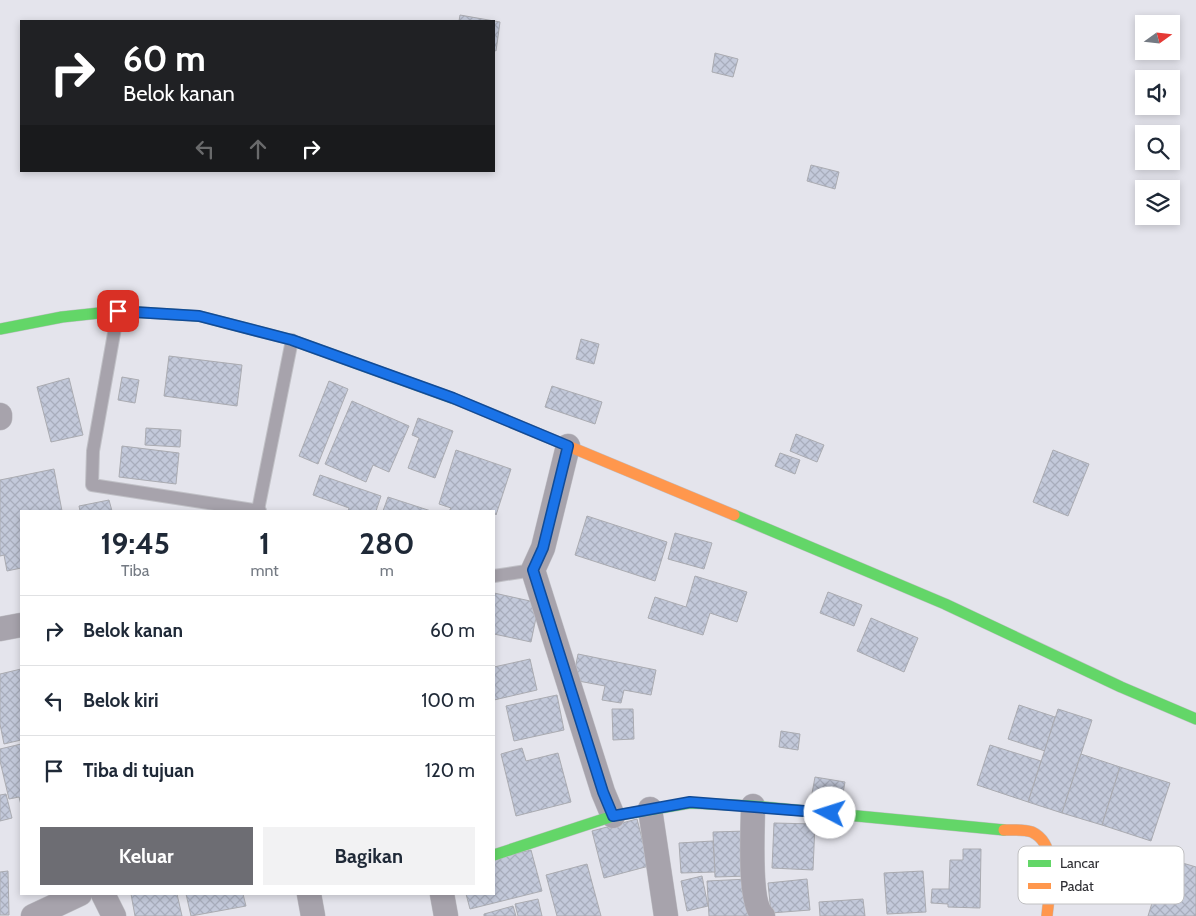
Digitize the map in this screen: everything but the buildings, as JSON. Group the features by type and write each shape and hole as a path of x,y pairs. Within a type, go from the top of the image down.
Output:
{"street":[{"path":"0,329 62,317 118,311 199,316 292,340 453,398 945,604 1121,687 1196,719"},
{"path":"568,446 543,548 533,570 603,792 613,816"},
{"path":"0,630 20,625"},
{"path":"495,855 613,816 690,802 753,806 1031,832 1044,841 1046,846"},
{"path":"753,806 753,879 758,911 763,916"},
{"path":"650,809 666,916"},
{"path":"33,916 78,895"},
{"path":"104,895 114,916"},
{"path":"309,895 313,916"},
{"path":"442,895 446,916"}],"lane":[{"path":"118,311 93,451 92,485 253,510"},
{"path":"259,510 292,340"},
{"path":"495,576 533,570"}],"traffic: fast":[{"path":"0,329 62,317 118,311 199,316 292,340 455,399"},
{"path":"734,515 945,604 1121,687 1196,719"},
{"path":"495,855 613,816 690,803 753,806 1004,830"}],"traffic: slow":[{"path":"455,399 734,515"},
{"path":"1004,830 1032,832 1041,838 1045,846"},
{"path":"1047,916 1048,904"}],"route":[{"path":"118,311 199,316 292,340 453,398 568,446 543,548 533,570 603,792 613,816 690,802 830,813"}]}
